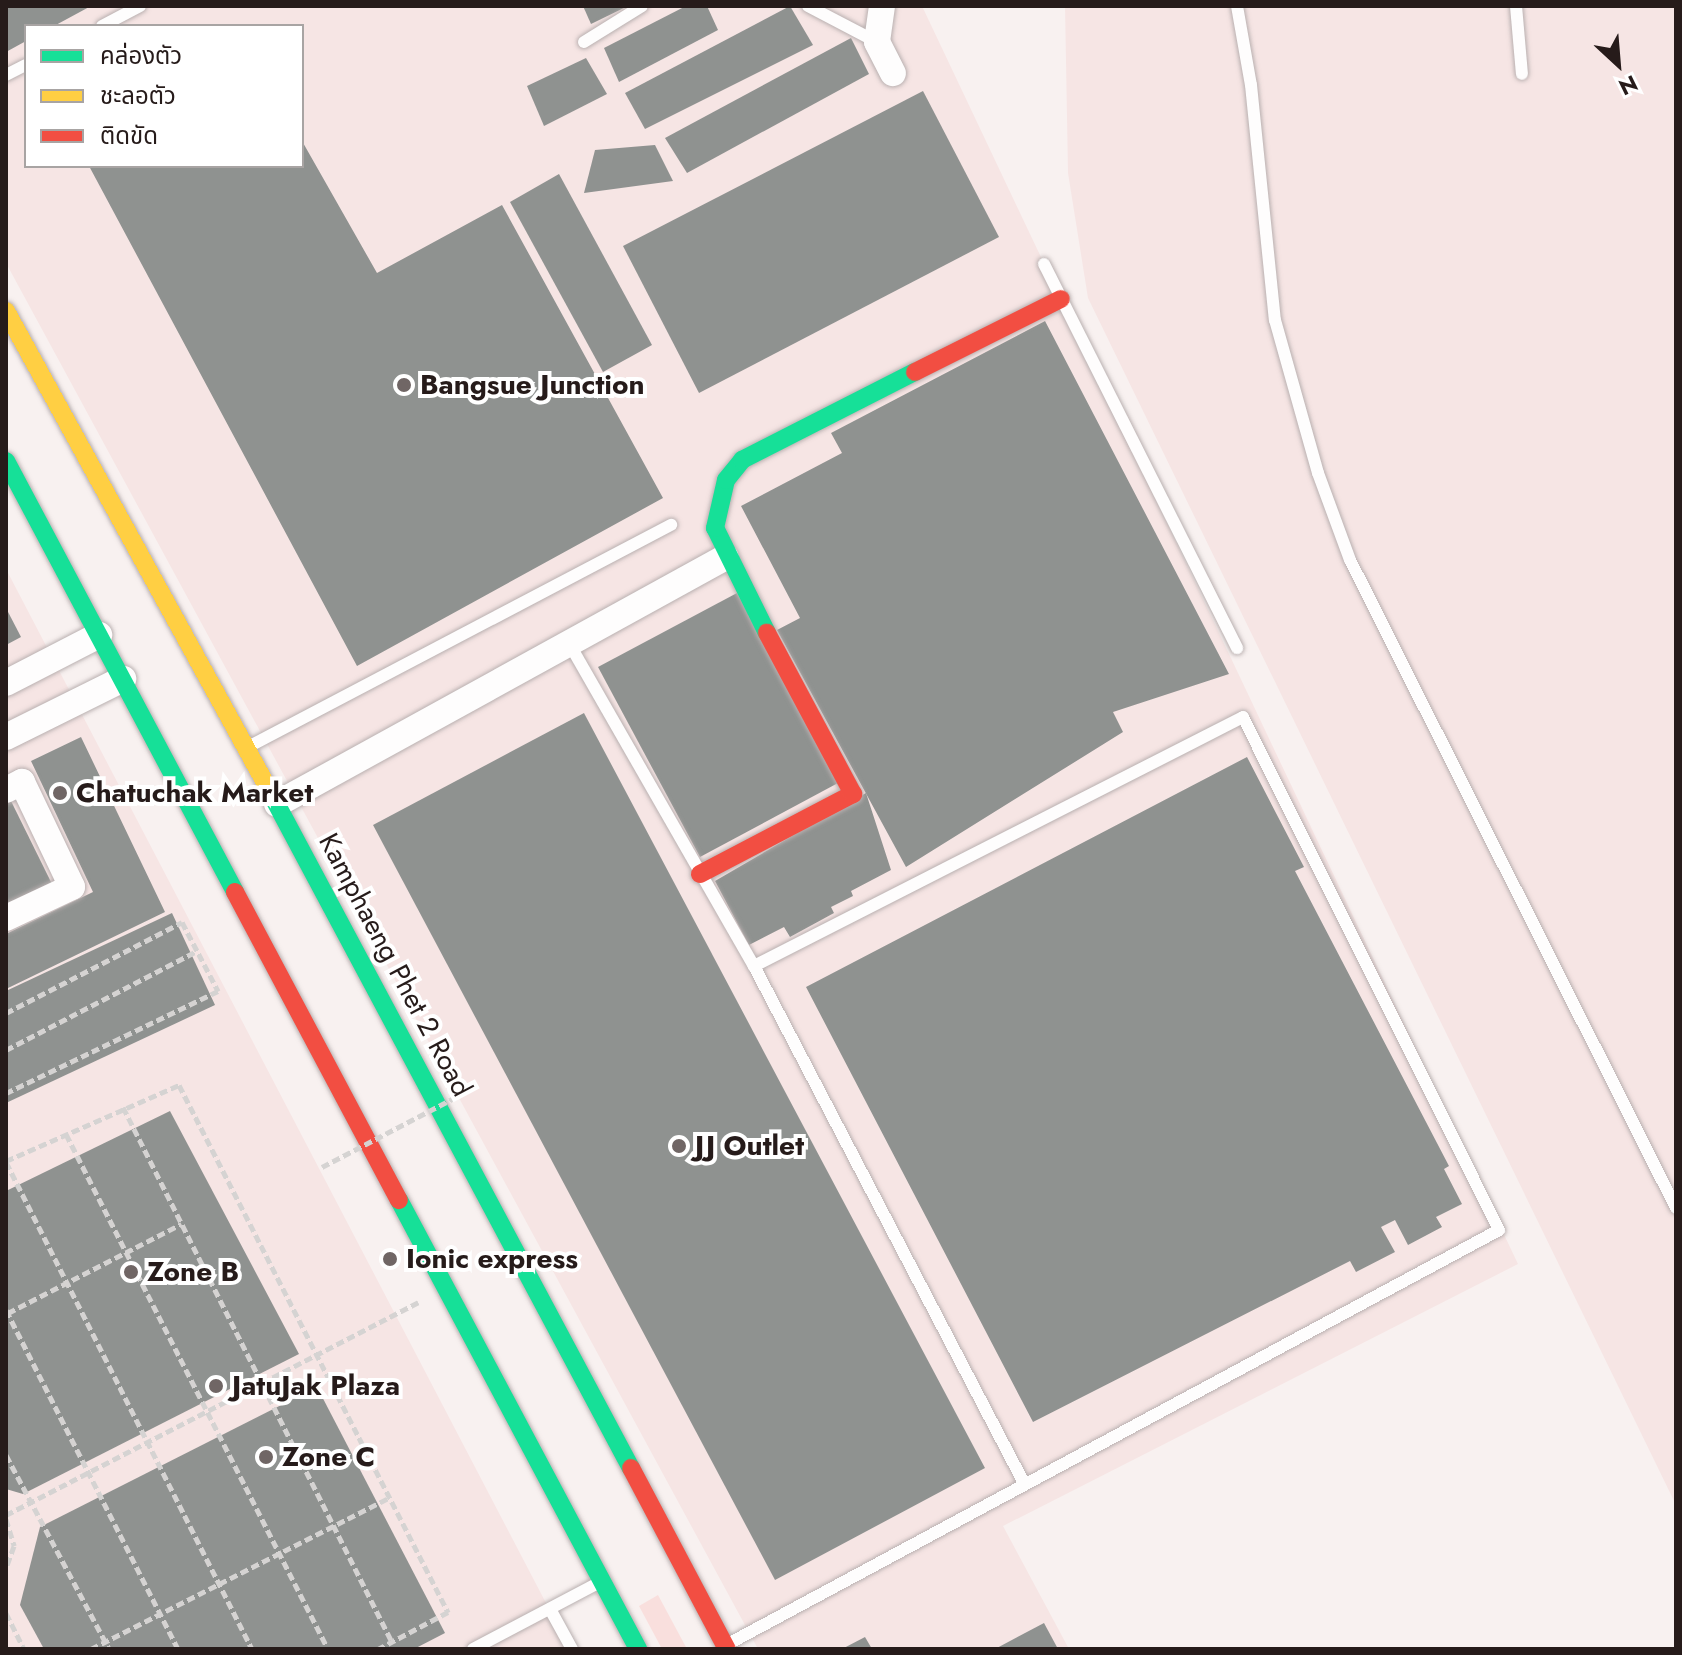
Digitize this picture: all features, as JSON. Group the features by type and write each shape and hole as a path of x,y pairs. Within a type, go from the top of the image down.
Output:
{"main road":[{"path":"700,874 853,794 726,557 715,528 717,505 726,480 742,460 1061,299"},
{"name":"Kamphaeng Phet 2 Road","path":"6,311 277,804 726,1648"},
{"path":"6,461 638,1649"}],"street":[{"path":"882,6 877,42 893,73"},
{"path":"277,804 726,557"},
{"path":"6,683 99,635"},
{"path":"6,737 123,679"},
{"path":"6,790 22,782 72,887 6,918"}],"lane":[{"path":"106,24 140,6"},
{"path":"584,42 642,6"},
{"path":"808,6 877,42"},
{"path":"1237,6 1251,85 1275,320 1318,473 1350,560 1676,1208"},
{"path":"1516,6 1522,74"},
{"path":"6,75 24,66"},
{"path":"1044,264 1237,648"},
{"path":"245,749 671,525"},
{"path":"570,645 754,966 1025,1485"},
{"path":"726,1648 1499,1230 1243,717 754,966"},
{"path":"473,1649 602,1581"},
{"path":"550,1609 572,1649"}],"path":[{"path":"6,1013 182,922 218,991 6,1093"},
{"path":"6,1050 197,951"},
{"path":"252,1649 6,1161 179,1085 448,1612 378,1649"},
{"path":"322,1167 471,1089"},
{"path":"123,1107 392,1642"},
{"path":"66,1134 328,1649"},
{"path":"178,1649 6,1312 181,1224"},
{"path":"6,1568 14,1546 6,1517 447,1287"},
{"path":"6,1455 109,1649"},
{"path":"91,1649 389,1498"},
{"path":"6,1613 24,1649"}],"shaded area":[{"path":"6,6 922,6 1518,1264 1003,1526 1069,1649 758,1649 6,263"},
{"path":"1065,6 1676,6 1676,1505 1088,298 1068,173"},
{"name":"JatuJak Plaza","path":"6,569 570,1649 6,1649"},
{"path":"658,1595 687,1649 662,1649 639,1606"}],"building":[{"path":"6,6 91,6 58,24 24,24 24,42 6,52"},
{"path":"583,6 628,6 591,24"},
{"path":"686,6 707,6 718,30 619,82 604,48"},
{"path":"790,6 813,45 645,129 625,93"},
{"path":"851,38 869,74 687,173 665,138"},
{"path":"586,58 607,94 544,126 527,86"},
{"path":"923,91 999,237 699,393 623,246"},
{"name":"Bangsue Junction","path":"304,145 377,273 502,205 663,498 357,666 90,168 304,168"},
{"path":"655,145 673,181 584,193 595,150"},
{"path":"559,174 652,345 603,372 510,202"},
{"path":"1045,321 1229,674 1113,712 1123,732 906,867 777,630 800,618 741,506 842,453 831,433"},
{"path":"737,593 838,783 700,857 598,667"},
{"path":"6,608 21,637 6,645"},
{"name":"JJ Outlet","path":"584,713 985,1468 775,1580 373,825"},
{"path":"81,737 165,912 6,989 6,934 93,892 31,761"},
{"path":"1247,757 1304,867 1295,871 1449,1166 1444,1169 1462,1204 1436,1217 1442,1227 1408,1245 1395,1220 1381,1227 1395,1252 1356,1272 1350,1261 1033,1422 806,987"},
{"path":"866,793 891,870 851,891 853,896 831,907 834,913 790,937 784,927 749,945 715,881"},
{"path":"11,801 52,884 6,907 6,804"},
{"path":"172,913 215,1005 6,1103 6,991"},
{"name":"Zone B","path":"170,1111 299,1354 23,1494 6,1489 6,1191"},
{"name":"Zone C","path":"317,1387 445,1633 414,1649 44,1649 20,1605 40,1527"},
{"path":"1044,1623 1058,1649 995,1649"},
{"path":"865,1637 872,1649 842,1649"}],"traffic: fast":[{"path":"767,633 715,528 726,480 742,460 915,372"},
{"path":"6,461 235,892"},
{"path":"268,788 631,1468"},
{"path":"399,1200 638,1649"}],"traffic: slow":[{"path":"6,311 268,788"}],"traffic: jam":[{"path":"915,372 1061,299"},
{"path":"700,874 853,794 767,633"},
{"path":"235,892 399,1200"},
{"path":"631,1468 727,1649"}],"place":[{"name":"Bangsue Junction","path":"404,385"},
{"name":"Chatuchak Market","path":"60,793"},
{"name":"JJ Outlet","path":"679,1146"},
{"name":"Ionic express","path":"390,1259"},
{"name":"Zone B","path":"131,1272"},
{"name":"JatuJak Plaza","path":"216,1386"},
{"name":"Zone C","path":"266,1457"}]}
